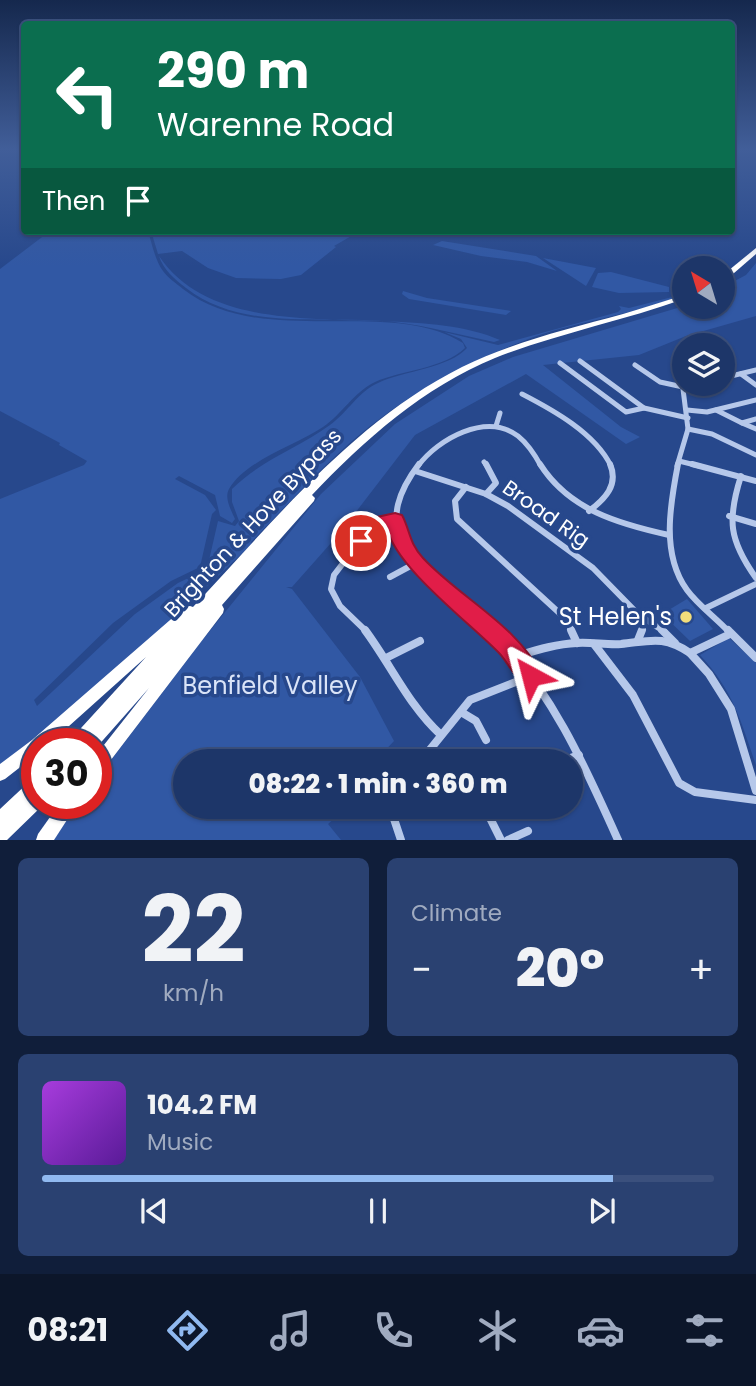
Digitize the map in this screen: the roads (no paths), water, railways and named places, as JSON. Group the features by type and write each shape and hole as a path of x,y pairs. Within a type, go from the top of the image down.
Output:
{"highway":[{"path":"735,269 756,250"},
{"path":"735,271 756,256"},
{"name":"Brighton & Hove Bypass","path":"91,728 309,490 361,439 433,386 527,343 672,302"},
{"name":"Brighton & Hove Bypass","path":"104,728 315,492 367,442 438,389 496,360 530,346 672,303"},
{"path":"112,747 257,559"},
{"path":"55,728 228,578"},
{"path":"0,774 21,757"},
{"path":"0,838 9,816 21,803"},
{"path":"44,840 58,819"}],"street":[{"path":"580,361 644,408 688,418"},
{"path":"560,363 626,412 630,418"},
{"path":"635,365 660,382 672,385"},
{"path":"735,375 756,370"},
{"path":"749,372 756,377"},
{"path":"741,374 756,385"},
{"path":"522,394 550,409 608,460 614,474 610,489 604,502 589,511"},
{"path":"685,396 688,429 679,461 668,535 670,560 676,573 706,608 756,658"},
{"path":"687,410 716,410 756,400"},
{"path":"626,412 644,408"},
{"path":"716,410 756,429"},
{"path":"496,426 500,413"},
{"path":"742,423 756,419"},
{"path":"575,749 517,656 416,563 399,539 395,520 398,498 430,452 446,438 465,430 496,426 524,437 550,481 589,511 610,522 668,535"},
{"path":"688,429 712,434 756,455"},
{"path":"679,461 756,481"},
{"path":"484,462 496,480 486,494"},
{"name":"Broad Rig","path":"415,471 486,494 508,506 593,568 639,615 667,633 675,643 690,653 709,674 732,709 756,791"},
{"path":"741,476 729,516 734,544 756,578"},
{"path":"466,487 455,501 457,519 567,620 577,643"},
{"path":"729,516 756,524"},
{"path":"395,520 374,523 334,575 331,589 341,606 364,628 386,658 421,717 442,734"},
{"path":"390,577 416,563"},
{"path":"706,608 756,584"},
{"path":"638,640 643,627 639,615"},
{"path":"690,653 730,634"},
{"path":"517,656 546,647 577,643 655,639 675,643"},
{"path":"386,658 420,642"},
{"path":"594,644 633,695 679,783 695,792 756,800"},
{"path":"430,749 470,700 531,676"},
{"path":"461,712 476,721 486,740"},
{"path":"583,764 618,840"},
{"path":"394,819 401,840"},
{"path":"490,819 500,840"},
{"path":"508,840 528,831"}],"place":[{"name":"St Helen's","path":"686,617"}],"park label":[{"name":"Benfield Valley","path":"270,686"}]}
